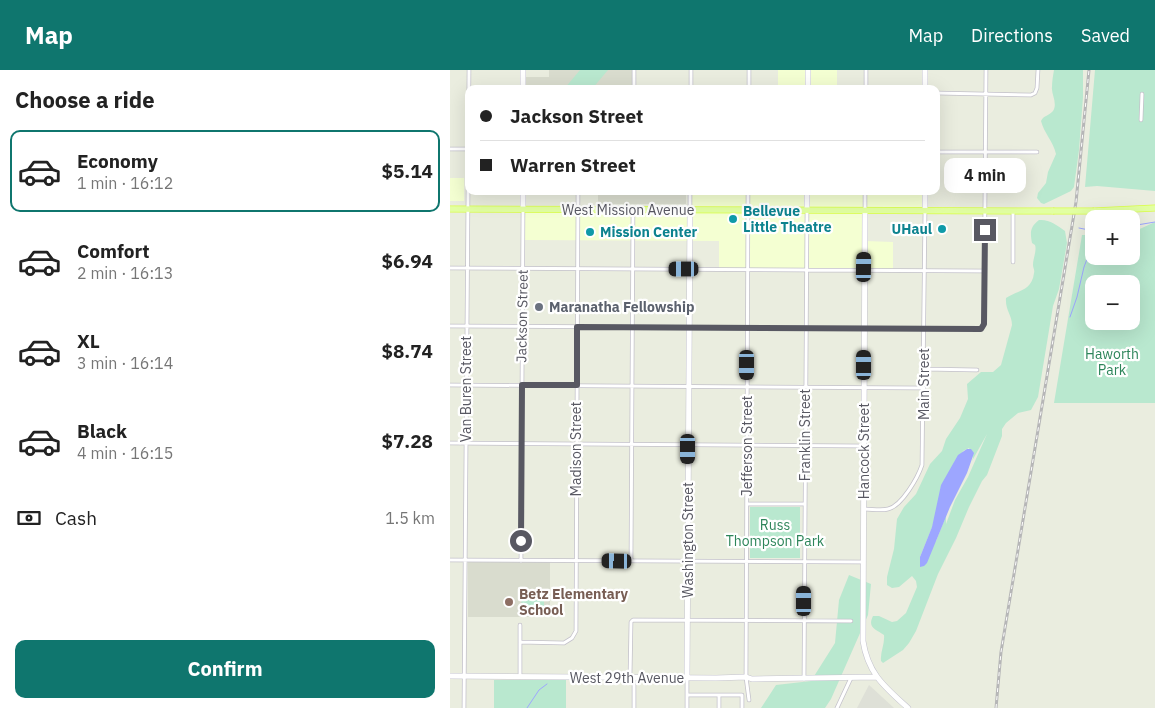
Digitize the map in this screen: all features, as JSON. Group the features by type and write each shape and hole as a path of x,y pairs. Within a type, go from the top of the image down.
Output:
{"main road":[{"name":"West Mission Avenue","path":"450,209 1053,212 1155,208"}],"street":[{"name":"Van Buren Street","path":"469,70 469,85"},
{"path":"524,70 524,85"},
{"path":"634,70 634,85"},
{"path":"691,70 691,85"},
{"path":"749,70 749,85"},
{"path":"808,70 808,85"},
{"path":"866,70 866,85"},
{"path":"925,85 926,70"},
{"path":"450,326 978,330 983,327 986,70"},
{"path":"940,93 1030,95 1035,93 1037,88 1038,70"},
{"path":"1141,120 1142,94"},
{"path":"450,149 465,149"},
{"path":"940,152 1037,152"},
{"name":"Van Buren Street","path":"464,708 468,195"},
{"name":"Jackson Street","path":"521,561 523,195"},
{"name":"Madison Street","path":"520,642 557,643 569,641 574,635 576,616 578,195"},
{"name":"Washington Street","path":"687,708 690,195"},
{"name":"Jefferson Street","path":"748,195 746,677 749,700"},
{"name":"Franklin Street","path":"804,679 807,195"},
{"name":"Hancock Street","path":"865,195 863,641 867,662 876,677"},
{"name":"Main Street","path":"863,509 888,509 897,505 921,469 924,459 925,195"},
{"path":"631,561 633,210"},
{"path":"1013,212 1014,262"},
{"path":"450,268 984,271"},
{"path":"924,369 977,370"},
{"path":"450,385 924,388"},
{"path":"450,443 863,446"},
{"path":"747,504 805,504"},
{"path":"450,560 863,562"},
{"path":"634,708 630,633 633,620 851,621"},
{"path":"520,625 520,677"},
{"name":"West 29th Avenue","path":"450,676 746,677 752,679 876,677"},
{"path":"876,677 908,708"},
{"path":"837,708 851,678"},
{"path":"687,695 742,695 742,708"},
{"path":"719,695 719,708"}],"shaded area":[{"path":"549,70 632,70 632,85 526,85 526,77 549,77"},
{"path":"778,70 837,70 837,85 778,85"},
{"path":"450,178 464,178 464,201 450,201"},
{"path":"598,195 686,195 686,204 598,204"},
{"path":"690,195 925,195 925,211 865,211 865,241 893,242 893,271 719,270 719,241 523,240 525,212 690,210"},
{"name":"Betz Elementary School","path":"468,560 550,561 550,617 468,617"},
{"path":"869,685 894,708 857,708"}],"green space":[{"path":"580,70 608,70 595,85 567,85"},
{"path":"1054,70 1083,70 1083,97 1074,187 1071,191 1044,204 1037,198 1038,193 1046,183 1048,172 1056,154 1041,121 1054,108 1052,81"},
{"path":"1095,70 1155,70 1155,191 1097,186 1085,187"},
{"path":"1039,220 1046,220 1053,223 1065,231 1067,243 1059,289 1053,306 1038,397 1031,410 1018,413 1002,429 1002,436 987,475 969,507 938,574 916,631 903,650 883,663 881,658 884,635 875,630 871,620 873,616 879,616 892,622 897,621 906,613 917,587 916,581 912,576 899,587 892,588 887,585 887,577 894,549 897,519 904,507 916,494 930,464 942,451 946,439 960,418 968,399 967,384 981,372 993,372 1001,365 1012,325 1006,298 1027,287 1033,279 1035,245 1032,243 1031,233 1032,227","holes":["987,434 968,477 955,500 946,524 946,516 936,541 920,557 963,451 969,448 973,458 972,461"]},
{"name":"Haworth Park","path":"1155,222 1155,403 1054,403 1082,235 1085,235 1085,265 1140,265 1140,229"},
{"name":"Russ Thompson Park","path":"750,507 800,507 800,558 750,558"},
{"path":"849,575 871,584 868,615 831,699 825,708 761,708 776,685 811,681 835,643 839,600"},
{"path":"522,596 544,597 544,608 521,608"},
{"path":"494,680 566,680 566,708 494,708"}],"water":[{"path":"967,449 971,449 974,453 967,473 950,507 927,563 920,567 920,557 932,527 941,485 958,455"}],"waterway":[{"path":"1140,224 1155,222"},
{"path":"1079,228 1085,229"},
{"path":"1070,317 1085,264"},
{"path":"527,708 539,690 547,684"}],"railway":[{"path":"996,708 1001,652 1076,202 1089,70"}],"place":[{"name":"Bellevue Little Theatre","path":"733,219"},
{"name":"UHaul","path":"942,229"},
{"name":"Mission Center","path":"590,232"},
{"name":"Maranatha Fellowship","path":"539,307"},
{"name":"Betz Elementary School","path":"509,602"}],"route":[{"path":"521,541 522,385 577,385 577,327 978,330 984,324 985,230"}]}
